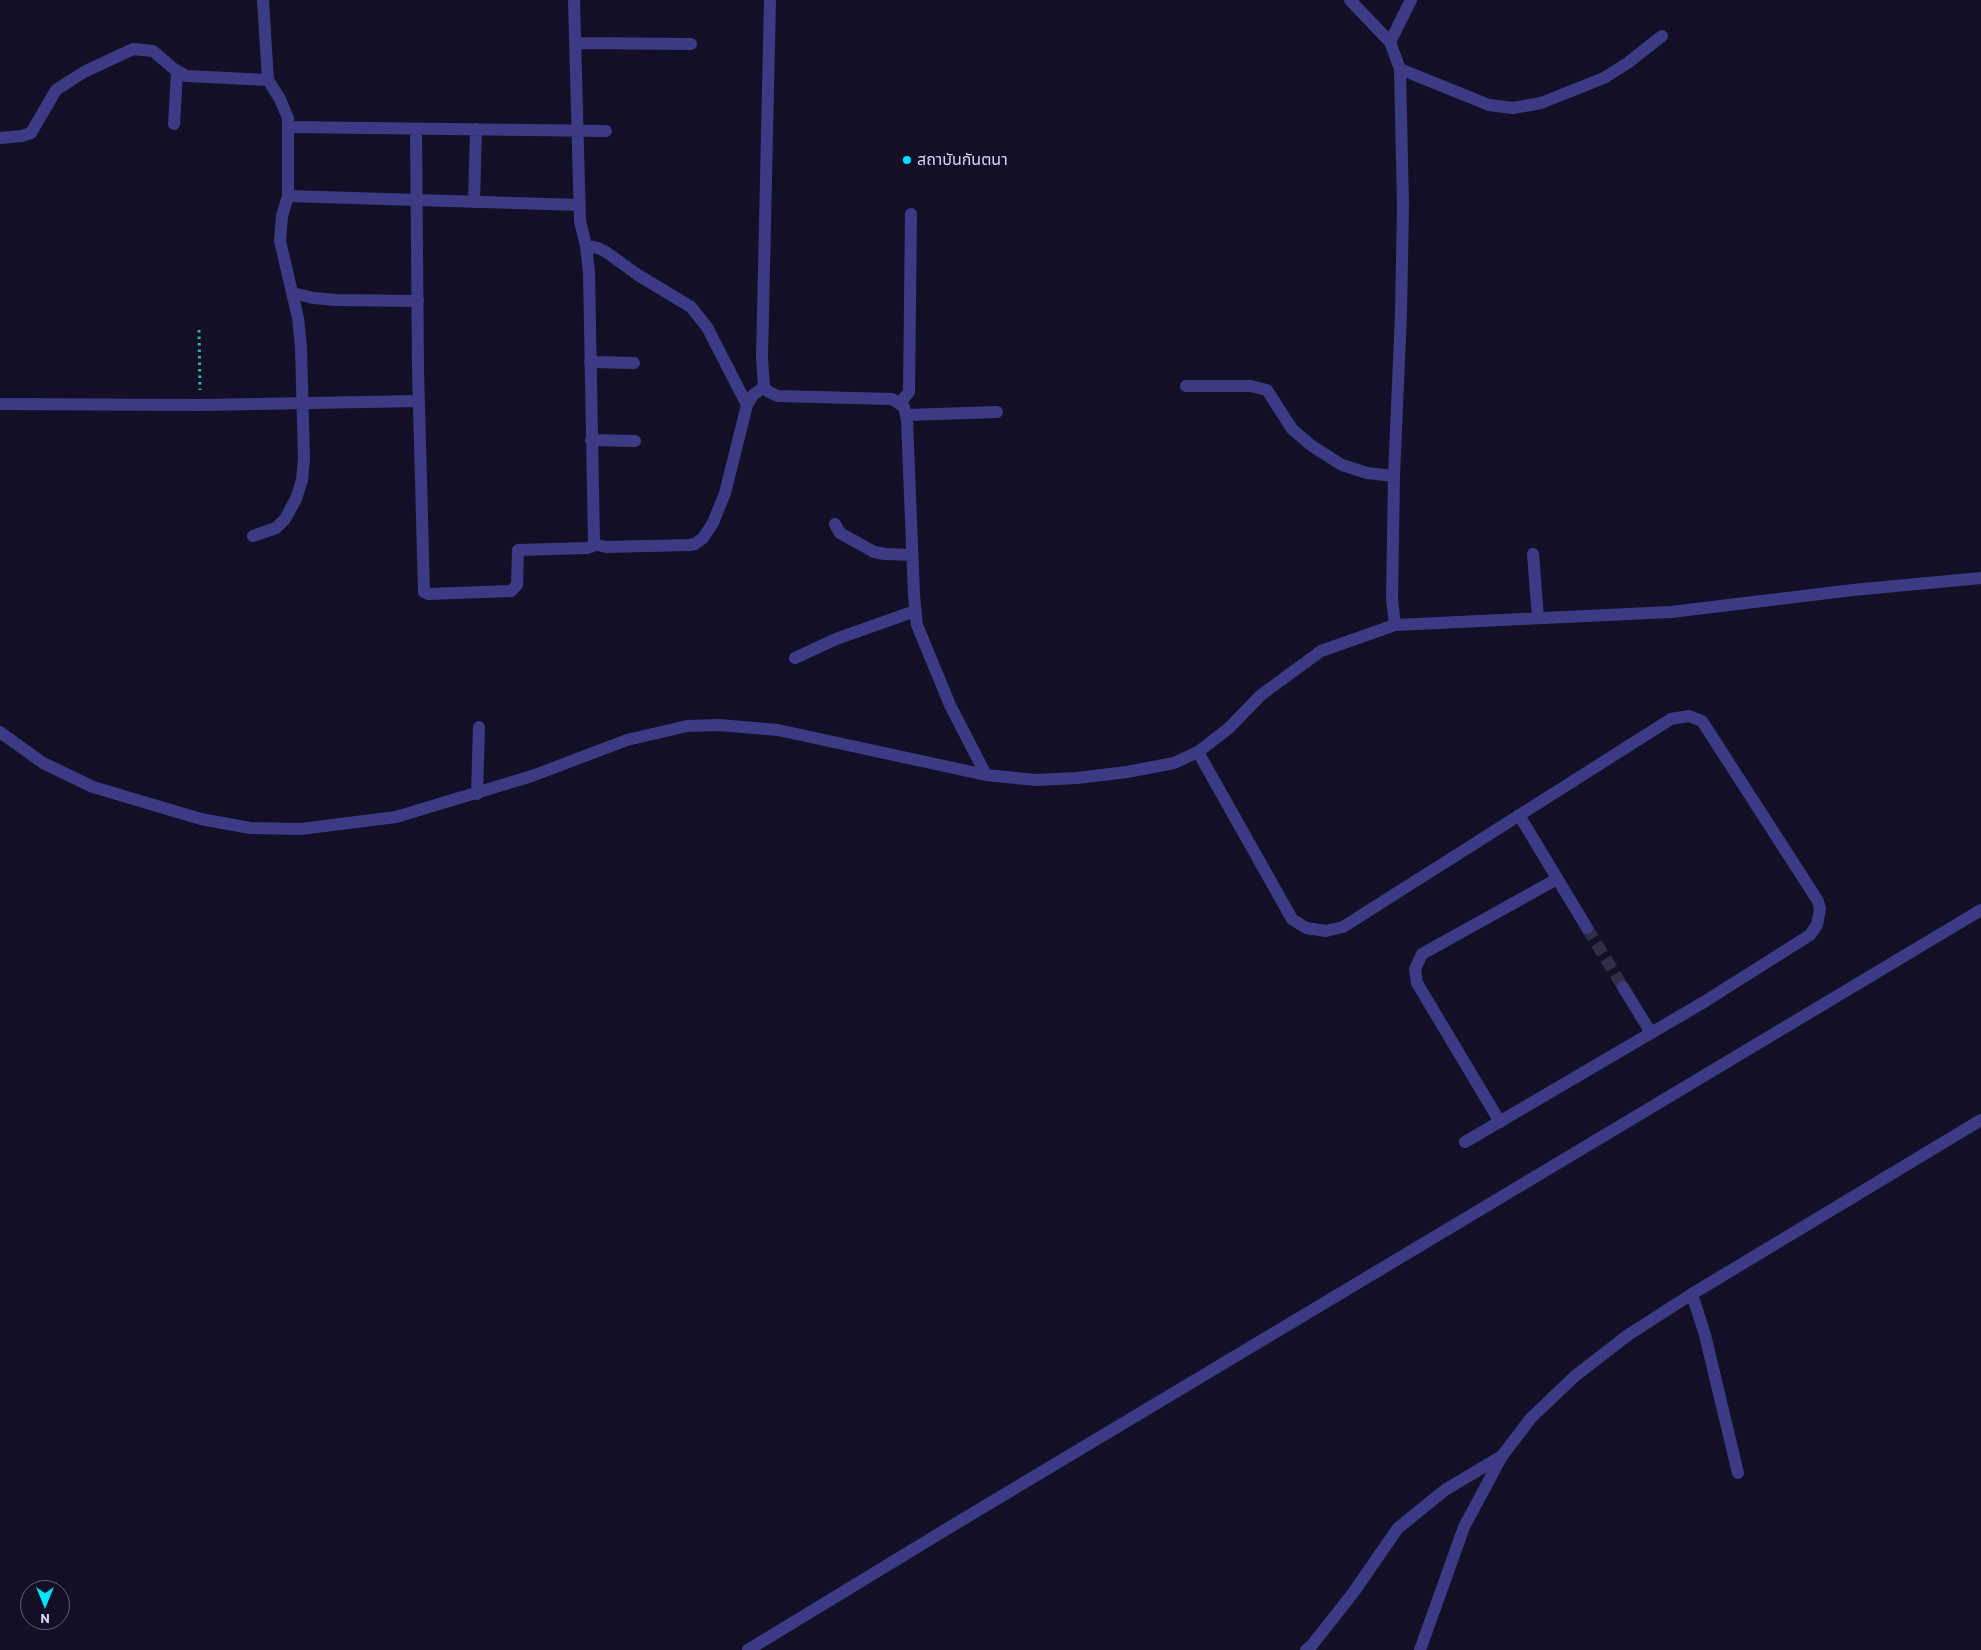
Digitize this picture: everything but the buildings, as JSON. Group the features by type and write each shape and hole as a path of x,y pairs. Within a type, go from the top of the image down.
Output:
{"lane":[{"path":"253,536 276,528 285,519 296,499 302,480 304,459 302,347 298,318 280,241 282,216 288,196 289,126 286,110 268,80 263,0"},
{"path":"574,0 579,205 589,272 593,541 596,546"},
{"path":"770,0 762,358 764,387 769,392 778,396 892,399 903,409 998,412"},
{"path":"1350,0 1390,42 1400,68 1404,206 1402,314 1394,476 1392,599 1395,626"},
{"path":"1390,42 1410,0"},
{"path":"1400,68 1489,106 1513,108 1541,103 1604,78 1629,62 1662,36"},
{"path":"576,43 691,44"},
{"path":"0,138 22,136 31,133 56,90 84,72 133,49 153,50 177,72 194,77 268,80"},
{"path":"174,124 177,72"},
{"path":"289,126 606,131"},
{"path":"416,128 419,401 424,592 428,594 511,591 517,586 518,550 695,544 703,538 713,523 725,493 747,405 753,395 764,387"},
{"path":"474,202 476,129"},
{"path":"288,196 579,205"},
{"path":"911,214 909,392 903,409 915,611 917,625 950,704 986,775"},
{"path":"586,246 598,248 606,252 638,275 691,307 707,327 747,405"},
{"path":"292,293 313,298 336,300 418,301"},
{"path":"590,362 634,363"},
{"path":"1186,386 1251,386 1267,390 1292,429 1312,446 1342,465 1367,473 1394,476"},
{"path":"0,404 201,405 419,401"},
{"path":"592,440 635,441"},
{"path":"835,524 840,533 874,552 912,555"},
{"path":"1533,554 1538,618"},
{"path":"0,732 43,763 93,787 201,818 250,828 302,829 396,818 478,794 627,740 687,726 719,725 778,730 986,775 1036,780 1077,778 1127,772 1174,762 1198,752 1229,728 1261,695 1321,651 1395,626 1671,612 1853,590 1981,578"},
{"path":"795,658 836,639 915,611"},
{"path":"1198,752 1292,919 1306,928 1326,931 1344,927 1671,720 1690,716 1702,721 1818,901 1820,909 1819,920 1810,935 1651,1033 1465,1142"},
{"path":"478,794 479,727"},
{"path":"1520,816 1587,928"},
{"path":"1500,1122 1417,983 1415,970 1422,954 1557,879"},
{"path":"748,1650 960,1521 1981,910"},
{"path":"1622,987 1651,1033"},
{"path":"1420,1650 1464,1528 1502,1456 1531,1418 1575,1376 1628,1336 1692,1294 1981,1120"},
{"path":"1692,1294 1705,1336 1738,1473"},
{"path":"1306,1650 1353,1593 1398,1528 1445,1490 1502,1456"}],"path":[{"path":"199,330 201,405"}],"tunnel":[{"path":"1587,928 1623,987"}],"place":[{"name":"สถาบันกันตนา","path":"907,160"}]}
